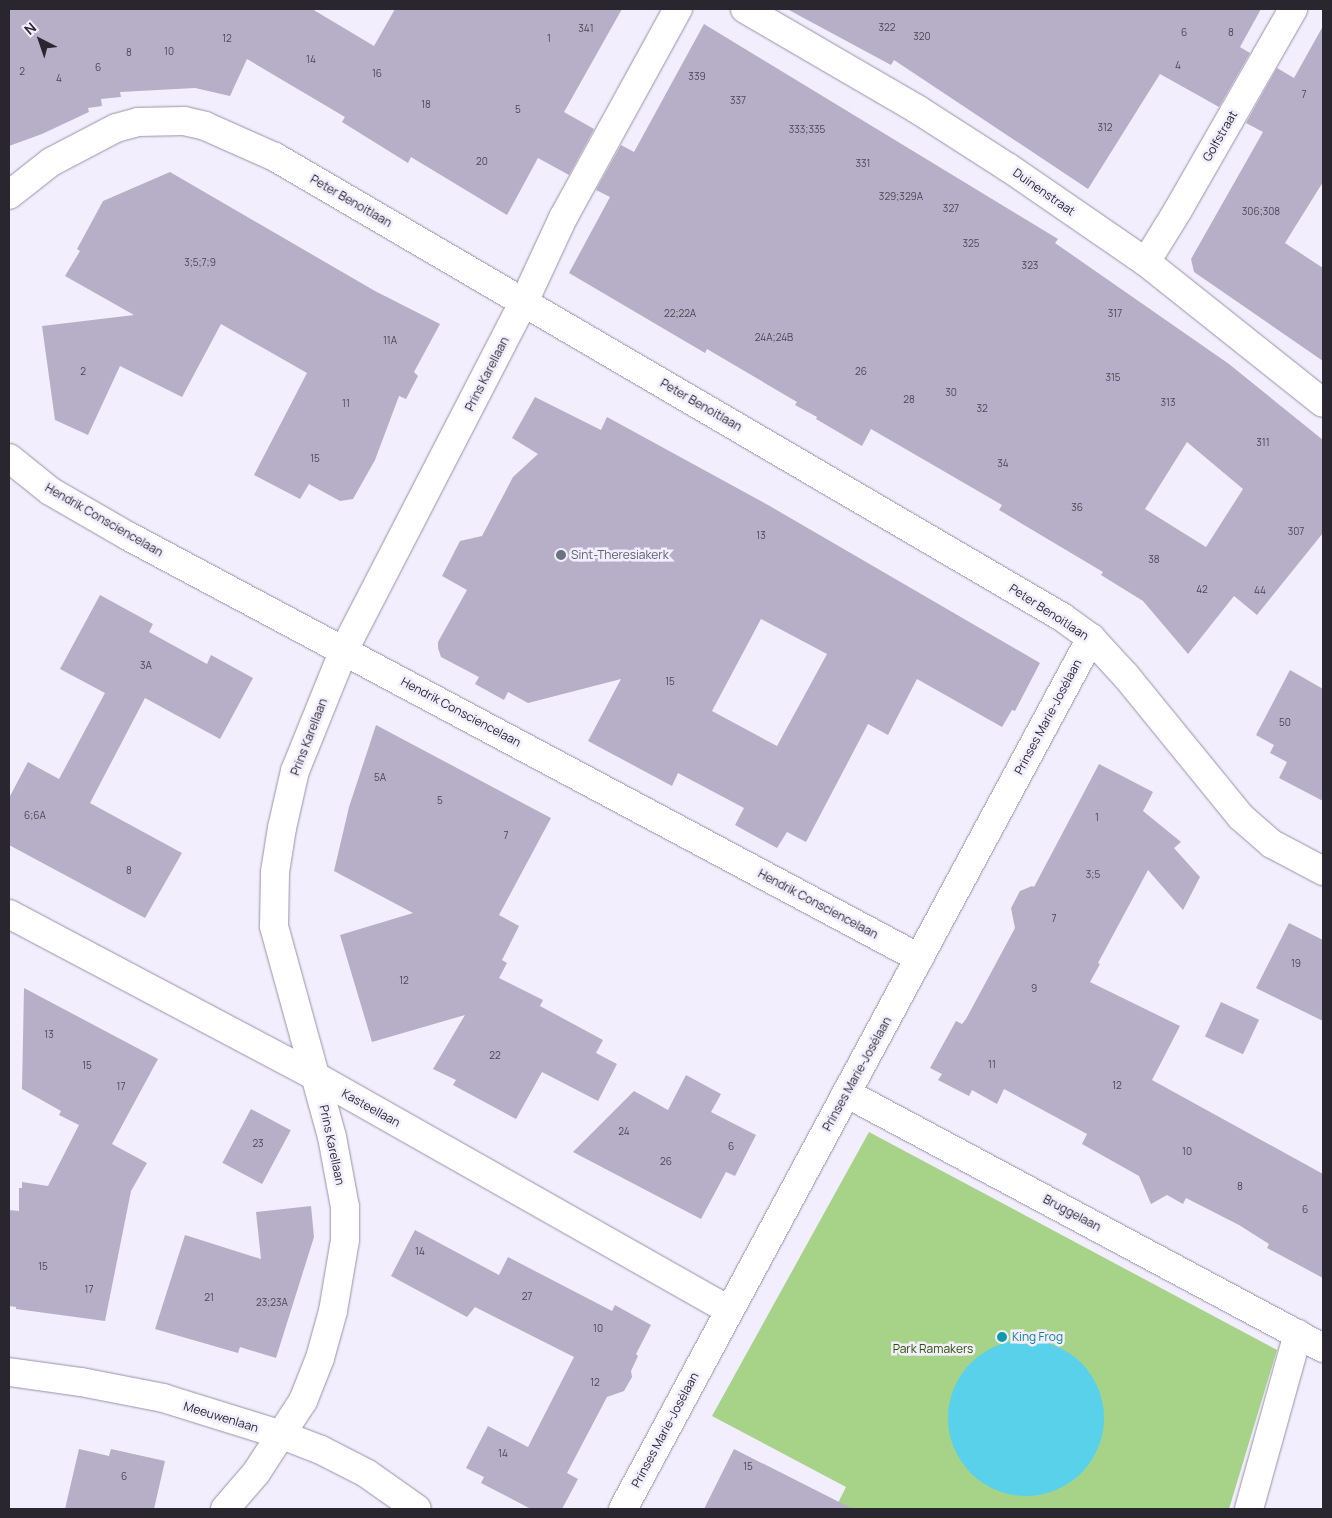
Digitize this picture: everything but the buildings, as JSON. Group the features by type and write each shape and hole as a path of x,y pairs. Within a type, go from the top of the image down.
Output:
{"street":[{"name":"Prins Karellaan","path":"225,1509 256,1473 282,1436 303,1401 320,1358 341,1275 345,1240 345,1207 332,1136 274,926 275,872 282,828 295,771 344,650 524,302 563,218 678,9"},
{"name":"Duinenstraat","path":"745,9 918,109 1009,168 1146,262 1323,403"},
{"name":"Golfstraat","path":"1146,262 1178,210 1293,9"},
{"name":"Peter Benoitlaan","path":"9,195 51,162 116,128 161,120 184,120 205,126 275,157 1046,607 1091,638 1126,676 1241,817 1272,844 1323,871"},
{"name":"Hendrik Consciencelaan","path":"9,458 50,491 83,510 919,958"},
{"name":"Prinses Marie-Josélaan","path":"622,1509 846,1093 896,1005 919,958 1091,638"},
{"name":"Kasteellaan","path":"9,914 317,1077 729,1310"},
{"name":"Bruggelaan","path":"846,1093 1323,1348"},
{"path":"1249,1509 1298,1334"},
{"name":"Meeuwenlaan","path":"9,1372 81,1382 164,1398 282,1436 319,1449 366,1474 416,1509"}],"green space":[{"name":"Park Ramakers","path":"869,1132 1277,1350 1229,1509 835,1509 846,1487 712,1416"}],"water":[{"path":"1018,1340 1034,1340 1049,1343 1063,1349 1076,1357 1087,1368 1101,1395 1104,1418 1103,1433 1095,1455 1087,1468 1076,1479 1049,1493 1034,1496 1018,1496 1003,1493 989,1487 976,1479 965,1468 951,1441 948,1426 948,1410 951,1395 957,1381 965,1368 976,1357 1003,1343"}],"place":[{"name":"Sint-Theresiakerk","path":"561,555"},
{"name":"King Frog","path":"1002,1337"}]}
